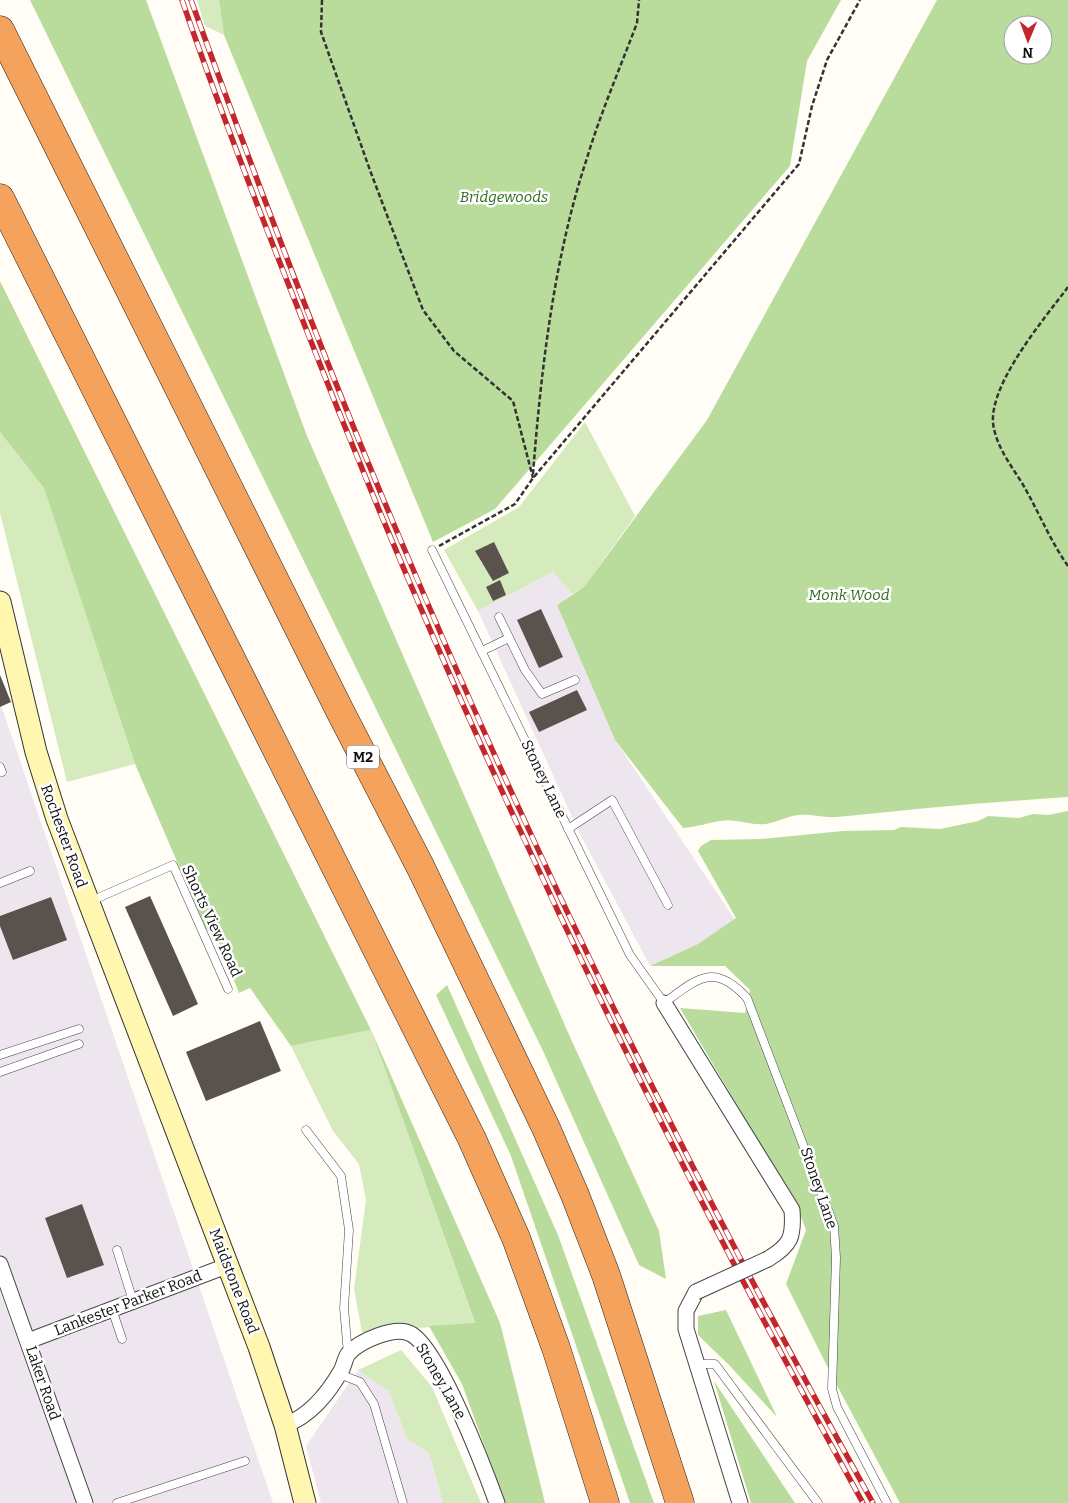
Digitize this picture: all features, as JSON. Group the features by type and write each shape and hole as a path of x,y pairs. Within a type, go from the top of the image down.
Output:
{"highway":[{"name":"M2","path":"0,30 340,711 421,868 546,1128 576,1195 606,1275 680,1503"},
{"path":"0,198 472,1139 516,1238 556,1348 605,1503"}],"main road":[{"name":"Rochester Road","path":"0,602 45,785 88,902 151,1063"},
{"name":"Maidstone Road","path":"151,1063 229,1265 285,1425 305,1503"}],"street":[{"name":"Stoney Lane","path":"664,1003 792,1210 791,1240 782,1250 768,1259 696,1292 686,1311 686,1329 740,1503"},
{"name":"Laker Road","path":"0,1264 85,1503"},
{"name":"Lankester Parker Road","path":"28,1340 229,1265"},
{"name":"Stoney Lane","path":"348,1354 383,1333 402,1331 411,1334 419,1341 433,1362 475,1441 497,1503"},
{"path":"285,1425 308,1414 339,1374 348,1354"}],"lane":[{"name":"Stoney Lane","path":"432,550 630,955 664,1003 698,979 711,977 725,978 733,983 747,998 834,1226 836,1258 832,1389 837,1407 887,1503"},
{"path":"499,618 526,670 542,694 575,680"},
{"path":"482,651 509,638"},
{"path":"568,829 612,800 668,905"},
{"name":"Shorts View Road","path":"88,902 173,866 228,989"},
{"path":"0,883 30,871"},
{"path":"0,1055 79,1029"},
{"path":"0,1072 78,1044"},
{"path":"306,1130 342,1176 349,1230 344,1308 348,1354"},
{"path":"117,1250 133,1301"},
{"path":"112,1308 122,1339"},
{"path":"698,1364 715,1364 818,1503"},
{"path":"339,1374 360,1382 374,1404 403,1503"},
{"path":"117,1503 245,1461"}],"path":[{"path":"322,0 321,32 370,173 423,310 454,351 513,401 532,478"},
{"path":"532,478 539,405 563,249 586,158 637,23 639,0"},
{"path":"432,550 515,504 532,478 799,164 812,106 826,60 860,0"},
{"path":"1068,287 1022,348 1008,373 997,400 993,427 1004,454 1025,488 1055,548 1068,566"}],"shaded area":[{"path":"553,572 572,594 557,605 615,740 735,920 698,944 650,966 579,832 478,611"},
{"path":"0,702 273,1503 80,1503 0,1272"},
{"path":"0,1292 77,1503 0,1503"},
{"path":"358,1370 389,1390 407,1439 429,1453 443,1503 321,1503 306,1446"}],"green space":[{"path":"30,0 146,0 307,436 570,1037 659,1231 666,1279 639,1265 543,1051"},
{"path":"197,0 219,0 224,35 205,26"},
{"name":"Bridgewoods","path":"219,0 841,0 807,61 790,166 495,509 433,542 224,35"},
{"name":"Monk Wood","path":"937,0 1068,0 1068,797 837,817 799,815 766,824 726,820 683,828 615,740 557,605 584,587 707,420"},
{"path":"0,281 371,1030 291,1046 250,988 239,993 217,938 206,929 135,764 44,488 0,432"},
{"path":"585,422 635,516 584,587 572,594 553,572 478,611 444,550 519,507","holes":["494,542 509,573 501,577 482,564 476,551"]},
{"path":"0,432 44,488 135,764 67,782 0,513"},
{"path":"1068,811 1068,1503 900,1503 833,1378 786,1284 806,1230 798,1209 680,1008 745,1013 750,990 725,966 650,966 698,944 736,918 698,851 701,846 711,840 761,839 843,831 894,830 901,827 940,829 978,821 988,816 1019,818 1033,814 1048,815"},
{"path":"447,985 558,1235 654,1503 630,1503 511,1156 436,995"},
{"path":"371,1030 475,1324 362,1332 354,1289 366,1200 359,1164 333,1131 291,1046"},
{"path":"371,1030 500,1323 545,1503 505,1503 462,1384 429,1326 475,1323"},
{"path":"726,1310 777,1417 729,1365 698,1335 698,1316"},
{"path":"401,1350 432,1387 481,1503 443,1503 429,1453 407,1439 389,1391 358,1370"},
{"path":"714,1381 795,1503 751,1503"}],"building":[{"path":"494,542 509,573 493,581 475,551"},
{"path":"500,580 506,595 493,601 486,587"},
{"path":"541,609 563,657 539,668 517,620"},
{"path":"0,675 11,702 0,707"},
{"path":"577,690 587,710 539,732 529,712"},
{"path":"150,896 198,1004 173,1016 125,907"},
{"path":"51,897 67,940 13,960 0,926 0,916"},
{"path":"260,1021 281,1071 206,1101 186,1052"},
{"path":"82,1204 104,1265 67,1278 45,1218"}],"railway":[{"path":"182,0 253,195 360,464 424,616 491,767 632,1065 707,1212 863,1503"},
{"path":"191,0 265,202 343,402 451,658 563,904 682,1146 744,1266 873,1503"}]}
